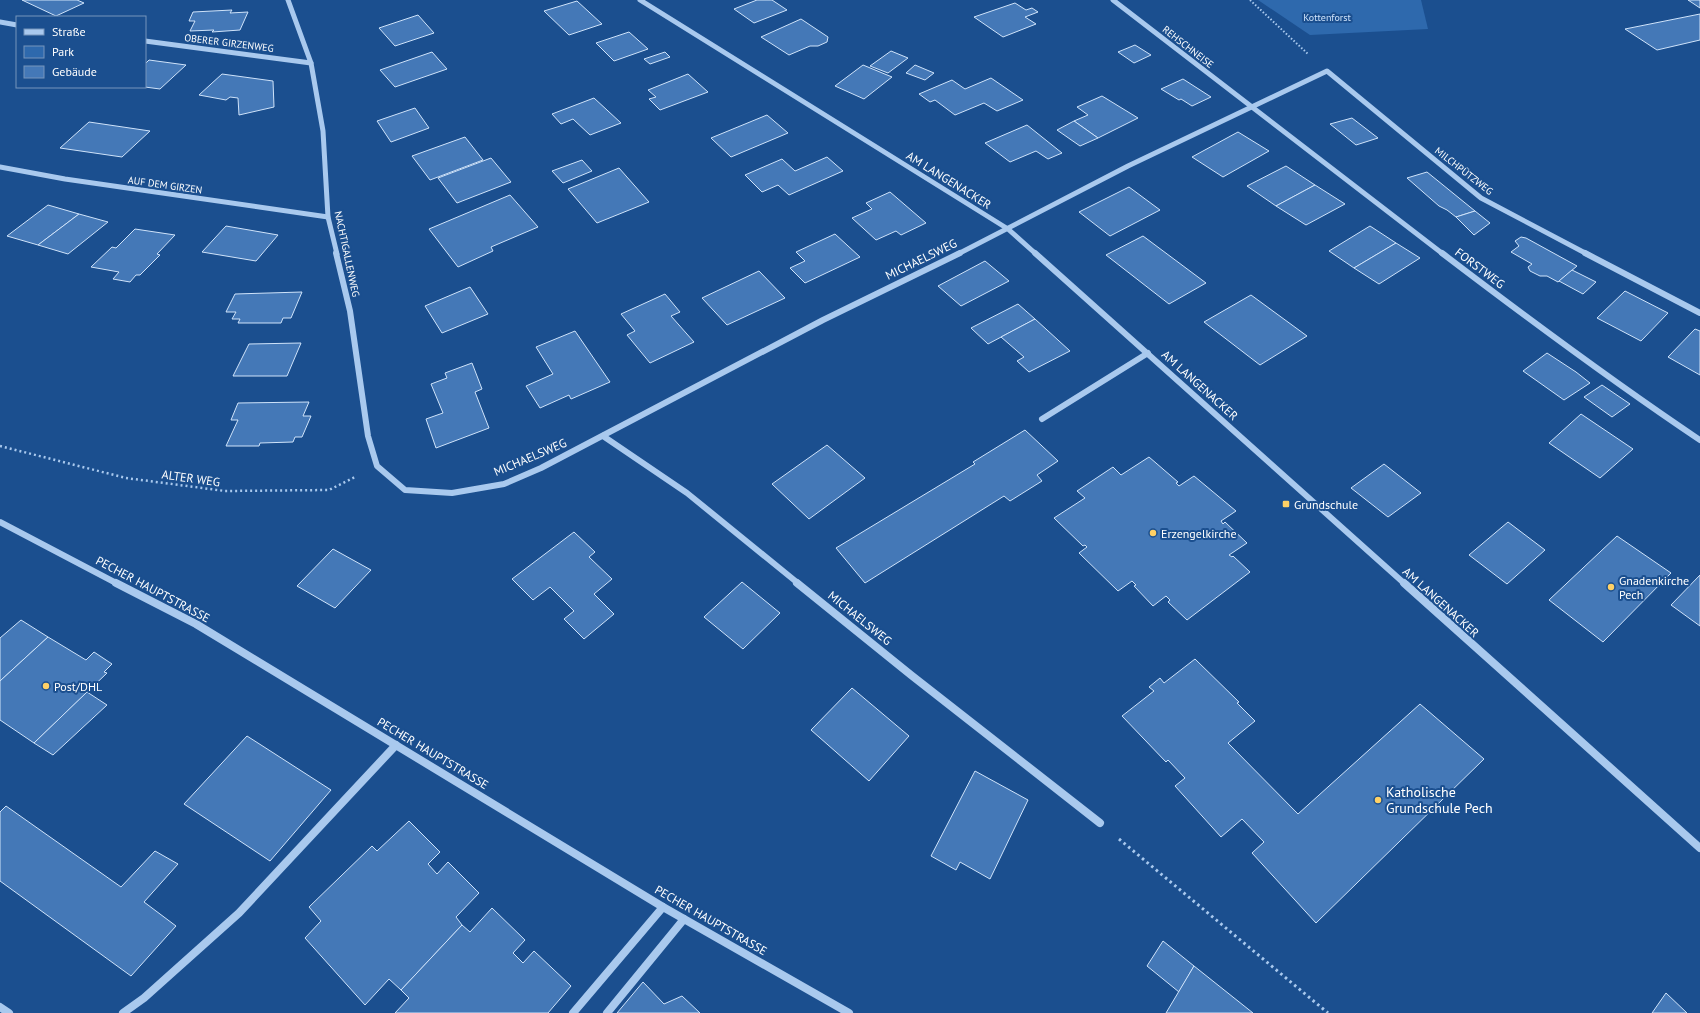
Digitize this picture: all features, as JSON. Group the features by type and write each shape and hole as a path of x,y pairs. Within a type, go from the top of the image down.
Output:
{"street":[{"name":"NACHTIGALLENWEG","path":"288,0 311,63 323,131 328,217 350,311 368,436 377,466"},
{"name":"AM LANGENACKER","path":"640,0 1008,229 1700,848"},
{"name":"REHSCHNEISE","path":"1113,0 1252,107"},
{"path":"0,22 16,25"},
{"name":"OBERER GIRZENWEG","path":"146,41 311,63"},
{"path":"1252,107 1327,71"},
{"name":"MILCHPÜTZWEG","path":"1327,71 1482,198 1700,313"},
{"name":"MICHAELSWEG","path":"377,466 405,490 452,493 504,484 541,468 822,320 1008,229 1128,166 1252,107"},
{"name":"FORSTWEG","path":"1252,107 1509,304 1651,407 1700,440"},
{"name":"AUF DEM GIRZEN","path":"0,167 64,179 328,217"},
{"path":"1042,419 1148,354"},
{"name":"MICHAELSWEG","path":"603,436 687,493 911,675 1100,823"},
{"name":"PECHER HAUPTSTRASSE","path":"0,522 196,624 663,907 849,1013"},
{"path":"123,1013 144,998 239,913 396,745"},
{"path":"573,1013 663,907"},
{"path":"606,1013 684,918"},
{"path":"0,1007 9,1013"}],"path":[{"path":"1250,0 1327,71"},
{"name":"ALTER WEG","path":"0,446 126,478 225,491 329,490 377,466"},
{"path":"1100,823 1328,1013"}],"green space":[{"name":"Kottenforst","path":"1258,0 1421,0 1428,29 1310,35"}],"building":[{"path":"22,0 77,0 84,3 56,16"},
{"path":"757,0 772,0 787,10 754,23 734,9"},
{"path":"1688,0 1700,0 1700,8"},
{"path":"577,1 602,24 569,35 544,11"},
{"path":"1015,3 1026,10 1032,8 1038,12 1025,17 1036,24 1003,37 974,17"},
{"path":"232,10 230,13 248,12 240,30 212,32 214,30 190,31 195,21 189,21 193,12"},
{"path":"1700,14 1700,40 1657,50 1625,29"},
{"path":"418,15 434,33 395,46 379,28"},
{"path":"801,19 828,37 827,42 818,46 810,46 789,55 761,37"},
{"path":"629,32 648,49 614,61 596,43"},
{"path":"1135,45 1151,55 1134,63 1118,52"},
{"path":"891,51 908,58 888,73 870,66"},
{"path":"432,52 447,69 395,87 380,70"},
{"path":"665,52 670,57 650,64 644,59"},
{"path":"149,60 186,65 160,89 146,87 146,63"},
{"path":"863,65 892,77 864,99 835,86"},
{"path":"915,65 934,73 925,80 906,73"},
{"path":"222,74 273,81 274,107 239,115 238,98 230,97 226,100 199,95"},
{"path":"688,74 708,92 660,110 649,99 656,97 648,90"},
{"path":"991,78 1023,100 997,111 984,103 955,115 935,100 930,102 919,94 952,80 965,89"},
{"path":"1183,79 1211,97 1192,106 1161,89"},
{"path":"1102,96 1138,118 1098,138 1074,121 1088,115 1077,107"},
{"path":"594,98 621,123 590,135 573,119 561,124 552,114"},
{"path":"415,108 429,128 391,142 377,121"},
{"path":"767,115 788,133 731,157 711,138"},
{"path":"1352,118 1378,138 1356,145 1330,124"},
{"path":"1074,121 1098,138 1080,146 1057,130"},
{"path":"89,122 150,131 122,157 60,148"},
{"path":"1027,125 1062,153 1048,159 1036,151 1010,162 985,143"},
{"path":"1238,132 1269,151 1223,177 1192,157"},
{"path":"465,137 483,160 430,180 412,156"},
{"path":"827,157 843,171 789,195 778,185 762,192 745,175 782,159 795,171"},
{"path":"491,158 511,182 457,203 438,178"},
{"path":"582,160 592,171 563,183 552,171"},
{"path":"1286,166 1315,185 1276,206 1247,186"},
{"path":"619,168 649,202 597,223 568,189"},
{"path":"1427,172 1475,211 1456,217 1439,206 1407,178"},
{"path":"1315,185 1345,204 1306,225 1276,206"},
{"path":"1129,187 1160,210 1110,236 1079,212"},
{"path":"890,192 926,223 901,235 896,231 876,240 852,218 872,209 866,203"},
{"path":"510,195 538,227 491,247 493,251 458,267 429,229"},
{"path":"48,205 79,214 38,245 7,236"},
{"path":"1475,211 1490,223 1474,235 1456,217"},
{"path":"79,214 108,222 68,254 38,245"},
{"path":"226,226 278,235 256,261 202,252"},
{"path":"1370,226 1396,243 1354,268 1329,251"},
{"path":"135,229 175,235 157,254 160,255 140,275 136,275 130,282 113,279 119,272 91,267 112,247 116,248"},
{"path":"835,234 860,257 805,283 790,268 805,261 796,252"},
{"path":"1143,236 1206,283 1169,304 1106,255"},
{"path":"1521,237 1526,238 1577,266 1558,282 1547,276 1540,276 1530,271 1528,267 1532,264 1511,252 1519,246 1515,241"},
{"path":"1396,243 1420,258 1379,284 1354,268"},
{"path":"985,261 1009,281 961,306 938,286"},
{"path":"1572,270 1596,282 1583,294 1559,281"},
{"path":"759,271 785,298 727,325 702,298"},
{"path":"470,287 488,314 442,333 425,306"},
{"path":"1625,291 1668,313 1641,341 1597,318"},
{"path":"302,292 291,318 283,318 281,323 238,323 240,319 232,319 236,312 226,312 235,294"},
{"path":"665,294 680,312 671,316 694,342 650,363 627,335 635,331 621,314"},
{"path":"1251,295 1307,336 1260,365 1204,322"},
{"path":"1018,304 1035,319 988,344 971,328"},
{"path":"1035,319 1070,351 1029,372 1017,361 1024,357 1001,337"},
{"path":"1695,329 1700,331 1700,375 1668,357"},
{"path":"575,331 610,382 571,399 569,395 540,408 526,386 553,374 536,347"},
{"path":"301,343 287,376 233,376 249,344"},
{"path":"1547,353 1590,383 1564,400 1523,371"},
{"path":"472,363 482,389 475,392 489,428 436,448 426,419 443,413 431,384 447,378 445,373"},
{"path":"1602,385 1630,404 1612,417 1584,397"},
{"path":"309,402 303,416 311,416 302,437 295,437 293,442 260,443 259,446 226,446 238,420 231,420 238,403"},
{"path":"1581,414 1633,449 1600,478 1549,443"},
{"path":"1025,430 1058,461 1037,475 1042,481 1010,501 1004,496 865,583 836,548 975,464 973,462"},
{"path":"827,445 865,478 809,519 772,484"},
{"name":"Erzengelkirche","path":"1149,457 1178,482 1176,483 1179,486 1194,476 1236,511 1221,521 1223,524 1225,522 1247,543 1229,555 1232,557 1233,556 1250,572 1187,620 1168,602 1170,600 1166,596 1153,606 1134,586 1136,585 1132,581 1118,591 1079,553 1087,547 1085,545 1083,546 1054,518 1085,498 1077,491 1113,467 1121,475"},
{"path":"1384,464 1421,493 1388,517 1351,488"},
{"path":"1508,522 1545,550 1507,584 1469,555"},
{"path":"574,532 595,552 589,557 612,579 594,594 614,614 584,639 564,619 574,611 550,587 533,600 512,579"},
{"name":"Gnadenkirche Pech","path":"1617,536 1671,573 1603,642 1549,600"},
{"path":"333,549 371,570 335,608 297,586"},
{"path":"1700,575 1700,626 1671,605"},
{"path":"742,582 780,613 743,649 704,617"},
{"path":"21,620 48,637 0,681 0,638"},
{"name":"Post/DHL","path":"48,637 86,660 94,652 112,664 104,672 107,673 34,743 0,720 0,681"},
{"name":"Katholische Grundschule Pech","path":"1195,659 1239,702 1237,703 1255,721 1228,743 1298,814 1420,704 1484,759 1316,923 1252,853 1264,842 1242,819 1221,837 1175,786 1185,778 1168,760 1166,762 1122,716 1154,691 1149,687 1160,678 1164,683"},
{"path":"852,688 909,736 869,781 811,730"},
{"path":"87,692 107,705 53,755 34,743"},
{"path":"247,736 331,790 270,861 184,804"},
{"path":"975,771 1028,800 990,879 960,862 956,870 931,856"},
{"path":"6,806 121,887 155,851 178,864 144,902 176,926 131,976 0,881 0,812"},
{"path":"409,821 440,852 428,864 437,874 448,862 479,893 456,917 462,925 401,990 389,979 365,1005 305,938 321,921 309,907 372,846 377,851"},
{"path":"492,908 525,940 513,953 523,963 534,951 571,986 548,1013 395,1013 409,998 401,990 462,925 470,932"},
{"path":"1163,941 1194,966 1179,992 1147,966"},
{"path":"1194,966 1253,1013 1166,1013"},
{"path":"643,982 664,1004 682,996 700,1013 617,1013"},
{"path":"1666,993 1687,1013 1652,1013"}],"place":[{"name":"Grundschule","path":"1286,504"},
{"name":"Erzengelkirche","path":"1153,533"},
{"name":"Gnadenkirche Pech","path":"1611,587"},
{"name":"Post/DHL","path":"46,686"},
{"name":"Katholische Grundschule Pech","path":"1378,800"}]}
